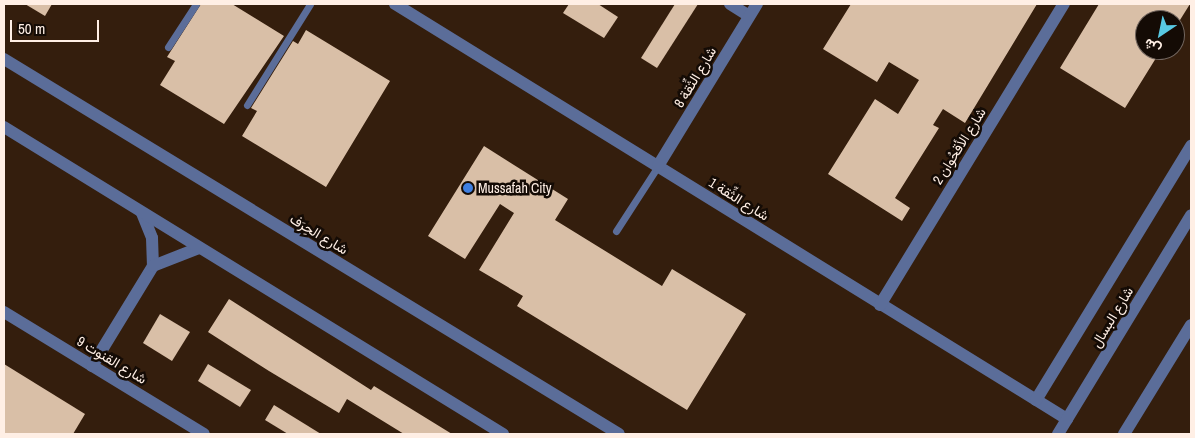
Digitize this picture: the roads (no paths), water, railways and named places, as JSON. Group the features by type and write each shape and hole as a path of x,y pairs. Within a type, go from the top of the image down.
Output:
{"street":[{"name":"شارع الثِّقة 1","path":"395,4 1067,420"},
{"path":"730,4 750,16"},
{"name":"شارع الثِّقة 8","path":"658,166 757,4"},
{"name":"شارع الأقحُوان 2","path":"880,305 1064,4"},
{"name":"شارع الحِرَف","path":"4,59 619,434"},
{"path":"4,127 503,434"},
{"path":"1036,400 1191,146"},
{"path":"92,366 152,266 152,238 142,213"},
{"name":"شارع البسال","path":"1058,434 1191,215"},
{"path":"152,266 199,248"},
{"name":"شارع القنوت 9","path":"4,312 204,434"},
{"path":"1124,434 1191,325"}],"lane":[{"path":"168,48 196,4"},
{"path":"247,105 310,4"},
{"path":"616,231 658,166"}],"place":[{"name":"Mussafah City","path":"468,188"}]}
